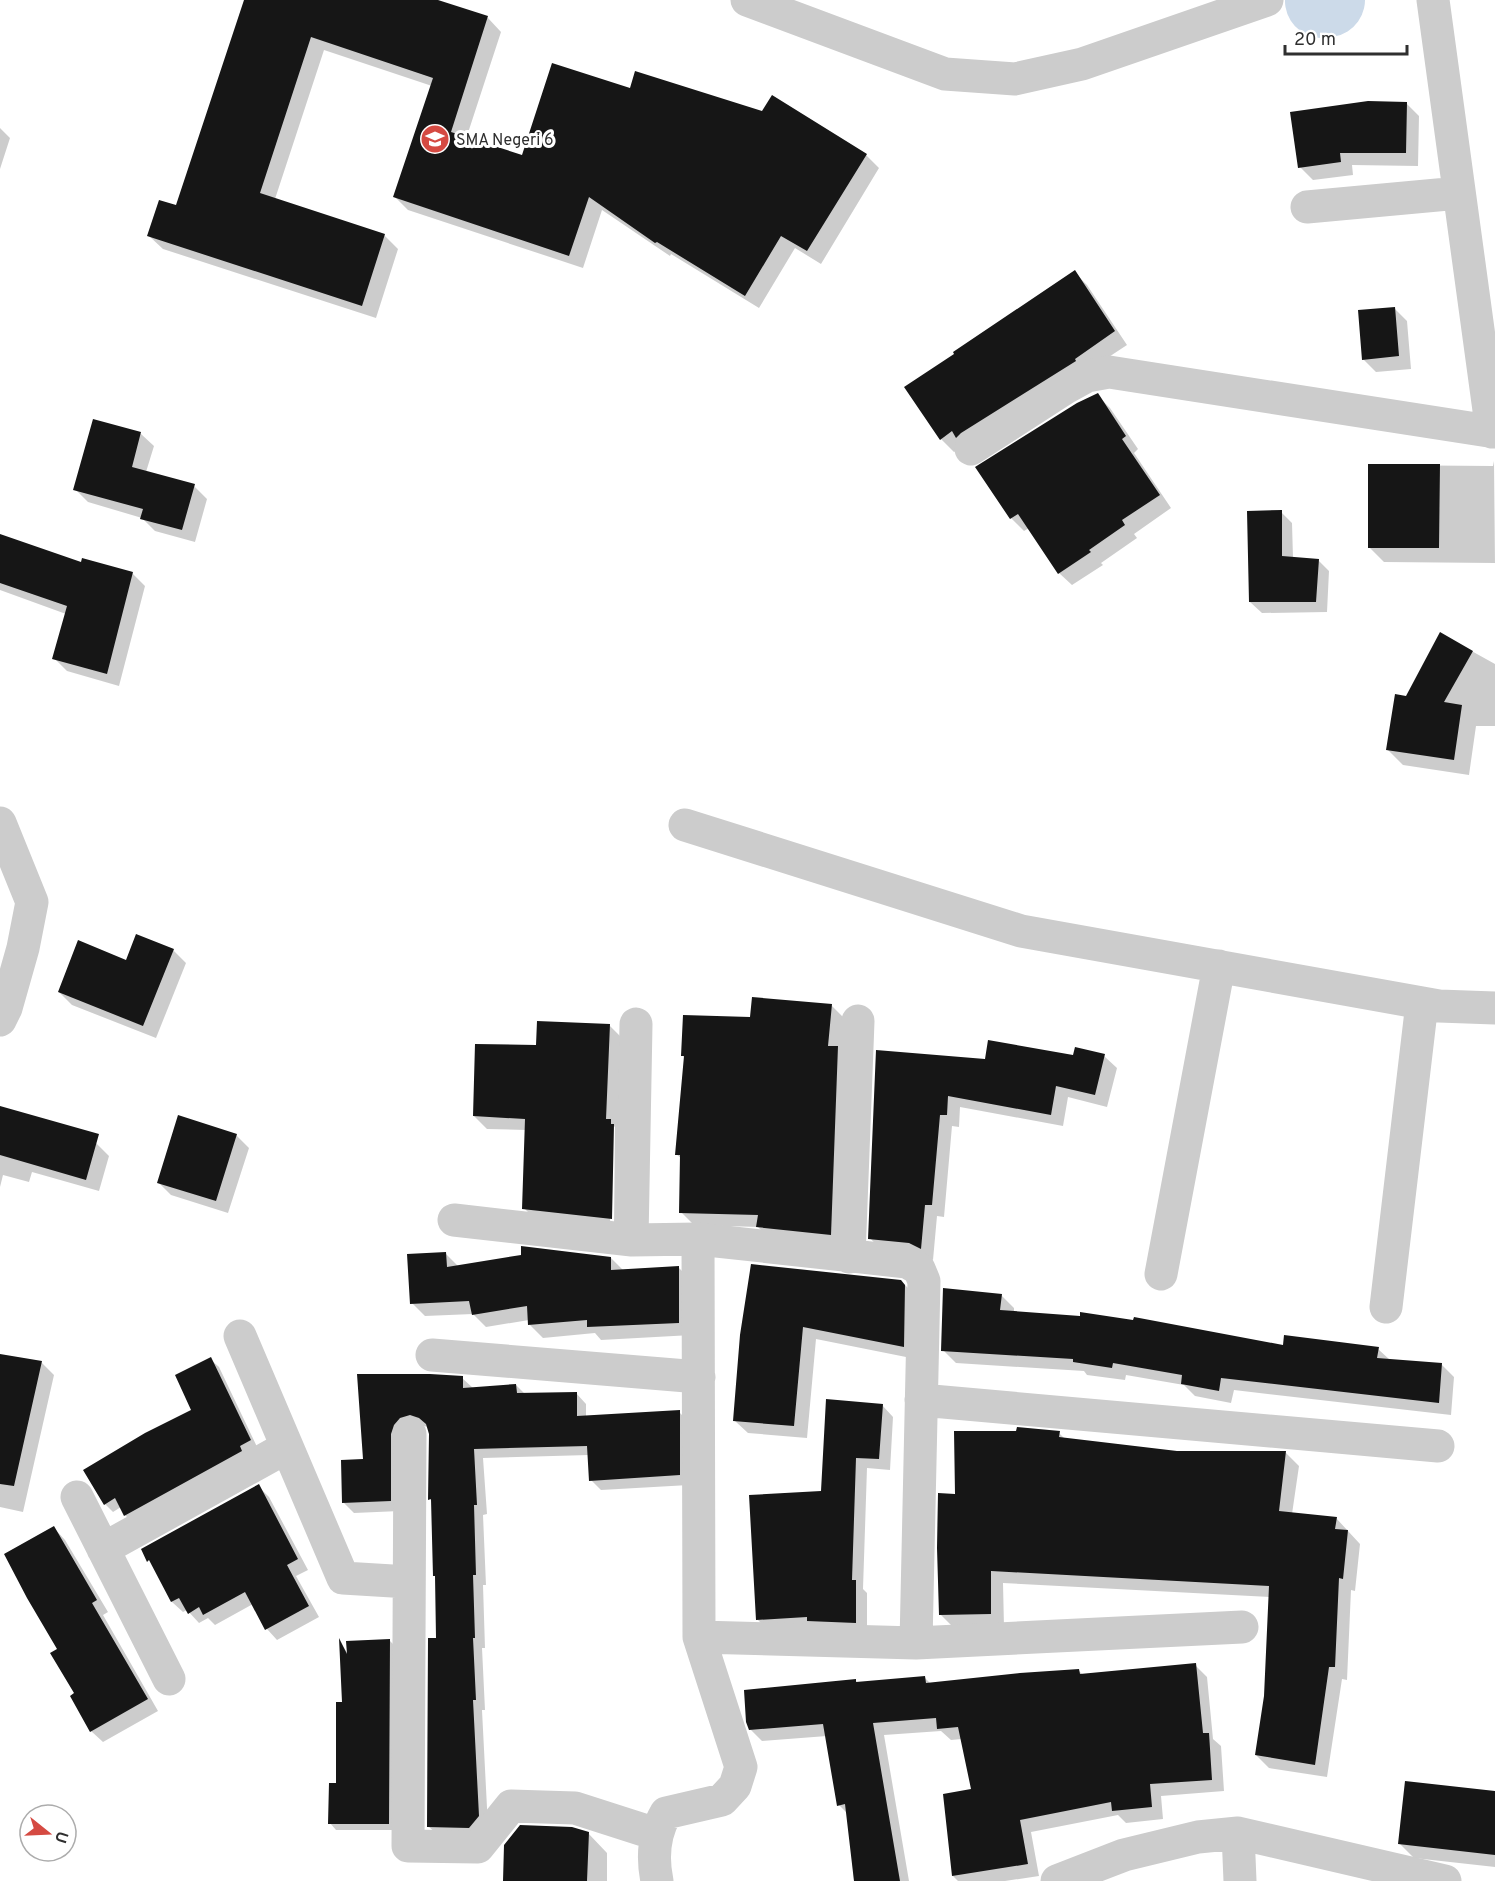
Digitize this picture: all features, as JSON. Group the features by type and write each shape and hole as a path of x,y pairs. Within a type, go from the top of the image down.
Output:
{"street":[{"path":"747,0 945,74 1015,79 1082,64 1267,0"},
{"path":"971,448 1067,387 1087,376 1109,372 1494,432 1433,0"},
{"path":"1307,207 1460,193"},
{"path":"0,823 32,903 23,948 6,1008 0,1020"},
{"path":"685,825 1021,931 1439,1006 1495,1008"},
{"path":"1161,1274 1219,966"},
{"path":"1386,1307 1422,1003"},
{"path":"849,1257 858,1021"},
{"path":"632,1240 636,1024"},
{"path":"454,1220 632,1240 698,1239 907,1262 919,1269 924,1281 916,1643"},
{"path":"657,1881 654,1867 656,1834 666,1813 722,1800 735,1786 741,1767 699,1637 698,1239"},
{"path":"240,1336 343,1578 409,1582"},
{"path":"432,1355 699,1377"},
{"path":"921,1400 1438,1446"},
{"path":"410,1434 408,1846 478,1847 511,1806 575,1808 656,1834"},
{"path":"103,1549 287,1447"},
{"path":"77,1497 169,1679"},
{"path":"699,1637 916,1643 1242,1627"},
{"path":"1238,1833 1240,1881"},
{"path":"1057,1881 1124,1855 1198,1837 1238,1833 1445,1881"}],"building":[{"path":"244,0 438,0 488,16 451,132 522,155 552,63 630,88 635,71 762,111 772,95 867,154 807,251 781,236 745,296 657,242 655,243 589,197 569,256 393,197 433,78 311,37 260,193 385,234 362,306 147,236 159,200 176,205"},
{"path":"1368,101 1407,102 1406,153 1340,153 1341,162 1298,168 1290,112"},
{"path":"1075,270 1115,331 1075,359 1076,361 956,438 952,431 940,440 904,387"},
{"path":"1395,307 1399,356 1362,360 1358,310"},
{"path":"1098,393 1126,436 1122,439 1160,495 1122,520 1125,525 1058,574 1018,514 1010,519 975,467 1077,403"},
{"path":"93,419 141,432 132,467 195,484 182,530 140,519 143,509 73,490"},
{"path":"1368,464 1440,464 1439,548 1368,548"},
{"path":"1282,510 1282,556 1319,559 1316,602 1249,602 1247,511"},
{"path":"0,534 81,562 82,558 133,572 107,674 52,659 67,606 0,583"},
{"path":"1440,632 1473,651 1444,702 1462,705 1454,760 1386,750 1395,694 1406,696"},
{"path":"136,934 174,949 143,1026 58,992 78,940 126,960"},
{"path":"752,997 832,1004 828,1046 838,1046 831,1235 756,1227 758,1215 679,1213 680,1155 675,1155 684,1056 681,1056 683,1015 750,1017"},
{"path":"537,1021 610,1024 606,1119 611,1119 611,1124 614,1124 612,1219 522,1209 525,1119 473,1116 475,1044 536,1045"},
{"path":"988,1040 1073,1055 1075,1047 1105,1054 1095,1095 1056,1086 1051,1115 948,1096 947,1115 940,1115 932,1205 925,1205 921,1249 909,1243 868,1239 876,1050 985,1059"},
{"path":"0,1106 99,1134 86,1180 0,1155"},
{"path":"178,1115 237,1134 216,1201 157,1183"},
{"path":"521,1246 611,1257 611,1270 679,1266 679,1323 587,1327 587,1320 528,1325 527,1306 472,1315 469,1301 410,1304 407,1254 446,1252 447,1267 521,1255"},
{"path":"751,1264 901,1280 905,1285 904,1347 803,1327 794,1426 733,1421 740,1335"},
{"path":"943,1288 1002,1294 1000,1310 1080,1316 1080,1312 1133,1320 1134,1317 1283,1345 1284,1335 1379,1347 1377,1358 1442,1363 1439,1403 1221,1378 1219,1391 1181,1384 1182,1375 1113,1363 1112,1368 1073,1362 1073,1359 941,1351"},
{"path":"0,1354 42,1361 14,1486 0,1484"},
{"path":"211,1357 251,1440 240,1446 242,1451 124,1516 115,1498 104,1505 83,1470 145,1433 191,1410 175,1375"},
{"path":"357,1374 463,1376 463,1388 516,1384 517,1393 577,1392 577,1416 680,1410 680,1475 589,1481 587,1446 474,1449 477,1505 474,1505 476,1575 473,1575 476,1700 473,1700 479,1816 469,1828 427,1827 428,1638 436,1638 431,1499 428,1500 429,1434 426,1424 419,1418 410,1415 400,1418 391,1434 391,1501 342,1503 341,1460 363,1459"},
{"path":"826,1399 883,1404 879,1459 856,1458 852,1580 856,1580 856,1623 807,1621 807,1617 756,1620 749,1495 821,1491"},
{"path":"1017,1427 1060,1431 1059,1437 1177,1451 1286,1451 1279,1511 1337,1517 1335,1529 1348,1530 1343,1579 1339,1578 1335,1667 1329,1667 1315,1765 1255,1755 1264,1696 1269,1586 991,1571 991,1614 939,1615 938,1493 955,1494 954,1431 1016,1431"},
{"path":"259,1484 298,1559 287,1565 309,1606 265,1630 245,1592 203,1615 199,1607 188,1614 179,1598 171,1602 141,1549"},
{"path":"54,1526 97,1600 92,1603 148,1699 90,1732 70,1696 74,1693 50,1653 57,1649 4,1554"},
{"path":"339,1638 347,1654 346,1641 390,1639 389,1824 328,1824 329,1783 336,1783 336,1702 342,1702"},
{"path":"1196,1663 1203,1733 1209,1733 1212,1780 1150,1784 1152,1807 1112,1811 1111,1802 1020,1820 1028,1864 952,1876 943,1794 971,1789 958,1727 937,1729 936,1718 873,1723 900,1881 854,1881 845,1804 837,1806 823,1724 749,1730 746,1722 744,1690 856,1679 856,1682 925,1676 926,1683 1020,1673 1079,1669 1080,1674"},
{"path":"1405,1781 1495,1791 1495,1855 1398,1844"},
{"path":"520,1825 572,1827 589,1832 587,1881 503,1881 504,1845"}],"waterway":[{"path":"1322,1 1328,0"}],"place":[{"name":"SMA Negeri 6","path":"435,139"}]}
